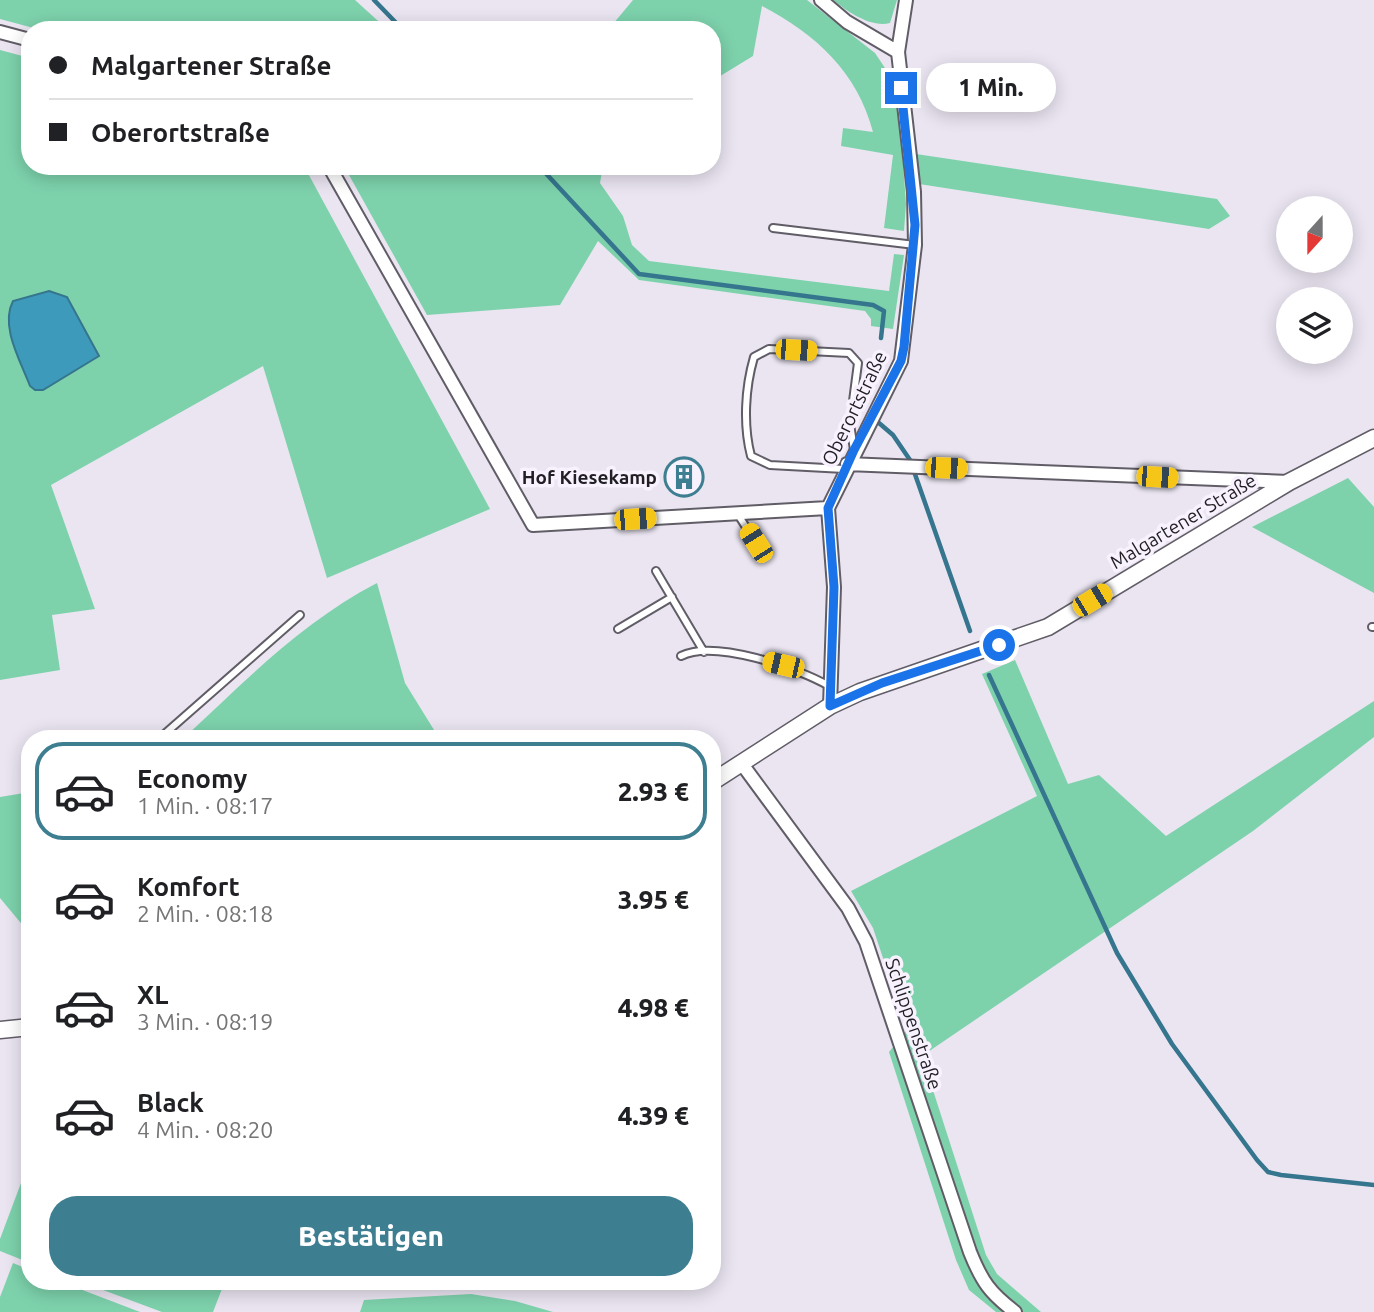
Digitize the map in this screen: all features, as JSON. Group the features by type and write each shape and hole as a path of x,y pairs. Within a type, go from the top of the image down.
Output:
{"street":[{"path":"821,0 847,22 898,52"},
{"name":"Oberortstraße","path":"830,706 834,587 828,508 854,450 901,361 915,245 914,192 898,52 906,0"},
{"path":"0,32 21,38"},
{"path":"334,175 533,525 828,508"},
{"name":"Malgartener Straße","path":"721,776 830,706 882,683 1048,627 1289,482 1374,438"},
{"path":"846,467 920,466 1289,482"},
{"name":"Schlippenstraße","path":"741,764 848,908 866,942 970,1252 981,1279 992,1294 1015,1312"},
{"path":"3,1026 21,1027"}],"lane":[{"path":"773,228 915,245"},
{"path":"846,467 770,465 751,456 745,433 750,372 754,357 769,349 849,353 858,363 850,424 854,450"},
{"path":"737,513 756,543"},
{"path":"656,570 704,652"},
{"path":"618,629 672,597"},
{"path":"169,730 300,615"},
{"path":"681,656 690,652 704,652 783,665 831,687"}],"green space":[{"path":"0,0 355,0 378,21 21,21 21,25 0,19"},
{"path":"633,0 807,0 875,53 885,68 899,108 906,204 904,231 884,228 893,155 841,146 843,128 873,132 866,111 845,73 832,57 800,29 762,6 753,56 721,76 721,21 616,21"},
{"path":"833,0 897,0 890,23 883,24 860,18"},
{"path":"0,50 21,56 21,175 309,175 490,509 327,578 263,366 51,485 95,609 52,615 60,670 0,680"},
{"path":"916,154 1217,199 1230,216 1209,229 919,184"},
{"path":"349,175 601,175 600,183 623,216 632,245 649,261 889,291 894,254 904,255 893,329 871,326 871,319 865,311 639,280 598,241 560,305 427,315"},
{"path":"1348,478 1374,507 1374,593 1252,527"},
{"path":"377,583 405,683 434,730 192,730 299,634"},
{"path":"1015,660 1068,784 1099,775 1166,836 1374,701 1374,737 1253,831 922,1056 986,1255 997,1274 1041,1312 996,1312 969,1290 956,1260 889,1052 907,1030 873,928 851,891 1037,796 982,674"},
{"path":"21,794 21,923 0,898 0,797"},
{"path":"21,1183 21,1259 0,1251 0,1239"},
{"path":"13,1263 21,1266 21,1290 83,1290 140,1312 0,1312 0,1297"},
{"path":"103,1290 222,1290 213,1312 162,1312"},
{"path":"471,1294 515,1301 553,1312 360,1312 364,1300"}],"water":[{"path":"49,291 67,297 99,356 43,390 35,390 30,386 13,343 10,311 13,301"}],"waterway":[{"path":"374,0 394,21"},
{"path":"547,175 639,274 873,305 884,311 881,338"},
{"path":"879,423 893,435 910,460 970,631"},
{"path":"989,675 1117,953 1172,1044 1257,1160 1268,1172 1281,1175 1374,1185"}],"place":[{"name":"Hof Kiesekamp","path":"684,477"}],"route":[{"path":"901,88 914,192 915,225 904,347 901,361 854,450 828,508 834,587 830,706 882,683 999,645"}]}
